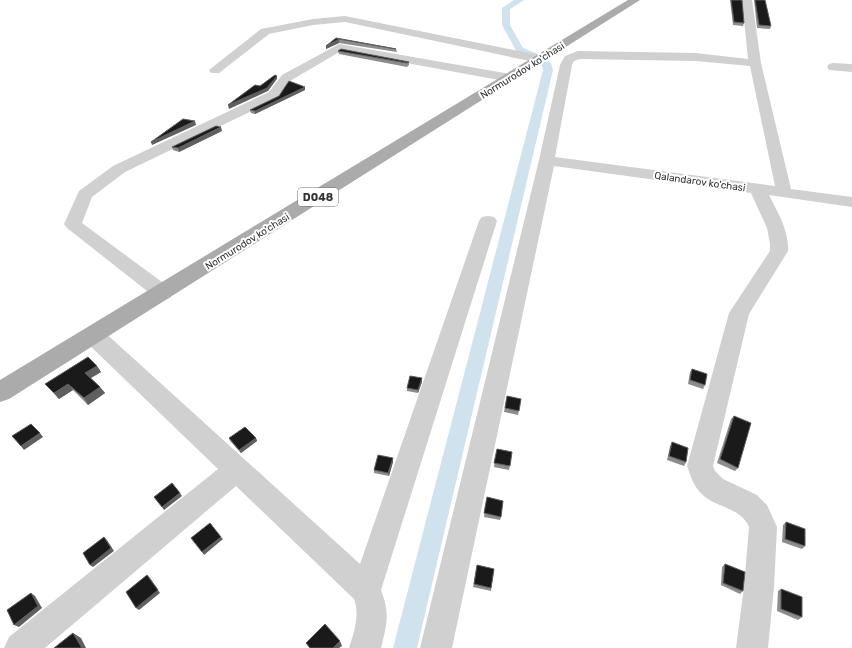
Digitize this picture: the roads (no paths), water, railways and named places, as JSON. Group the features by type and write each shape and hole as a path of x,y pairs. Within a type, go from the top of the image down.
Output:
{"main road":[{"name":"Normurodov ko'chasi","path":"0,392 163,293 636,0"}],"street":[{"path":"747,0 755,63 784,192"},
{"path":"215,70 265,31 313,22 345,20 539,59"},
{"path":"163,293 73,224 85,195 119,169 274,94 286,78 339,47 510,78"},
{"path":"436,648 547,160 566,65 575,55 696,57 755,63"},
{"path":"833,66 852,68"},
{"name":"Qalandarov ko'chasi","path":"547,160 852,202"},
{"path":"752,648 759,587 763,527 757,514 747,504 714,488 705,479 700,466 738,313 778,251 780,244 778,235 757,189"},
{"path":"366,590 488,221"},
{"path":"93,336 366,590 372,607 371,627 365,648"},
{"path":"20,648 236,470"}],"waterway":[{"path":"520,0 506,8 506,25 520,50 535,56"},
{"path":"405,648 548,70 546,63"}]}
